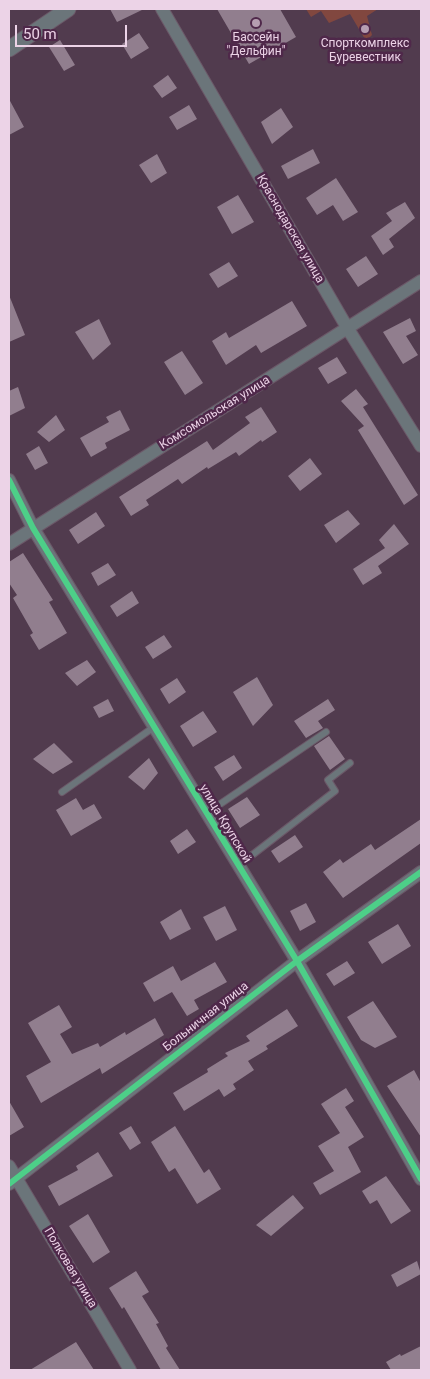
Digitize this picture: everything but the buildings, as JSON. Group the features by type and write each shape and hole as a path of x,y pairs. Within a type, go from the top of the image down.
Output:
{"street":[{"path":"9,49 68,9"},
{"name":"Краснодарская улица","path":"162,9 348,329 421,446"},
{"name":"Комсомольская улица","path":"9,544 421,281"},
{"name":"улица Крупской","path":"9,480 33,528 297,961 421,1179"},
{"name":"Больничная улица","path":"13,1182 297,961 421,872"},
{"name":"Полковая улица","path":"9,1166 13,1182 130,1370"}],"lane":[{"path":"62,792 154,727"},
{"path":"206,814 326,732"},
{"path":"238,867 335,791 328,780 350,763"}],"shaded area":[{"name":"Cпорткомплекс Буревестник","path":"306,9 378,9 367,16 372,35 366,41 350,14 329,23 321,11 311,17"}],"cycle path":[{"path":"9,480 33,528 297,961 421,1179"},
{"path":"9,1184 297,961 421,872"}],"place":[{"name":"Бассейн \"Дельфин\"","path":"256,23"},
{"name":"Cпорткомплекс Буревестник","path":"365,29"}]}
